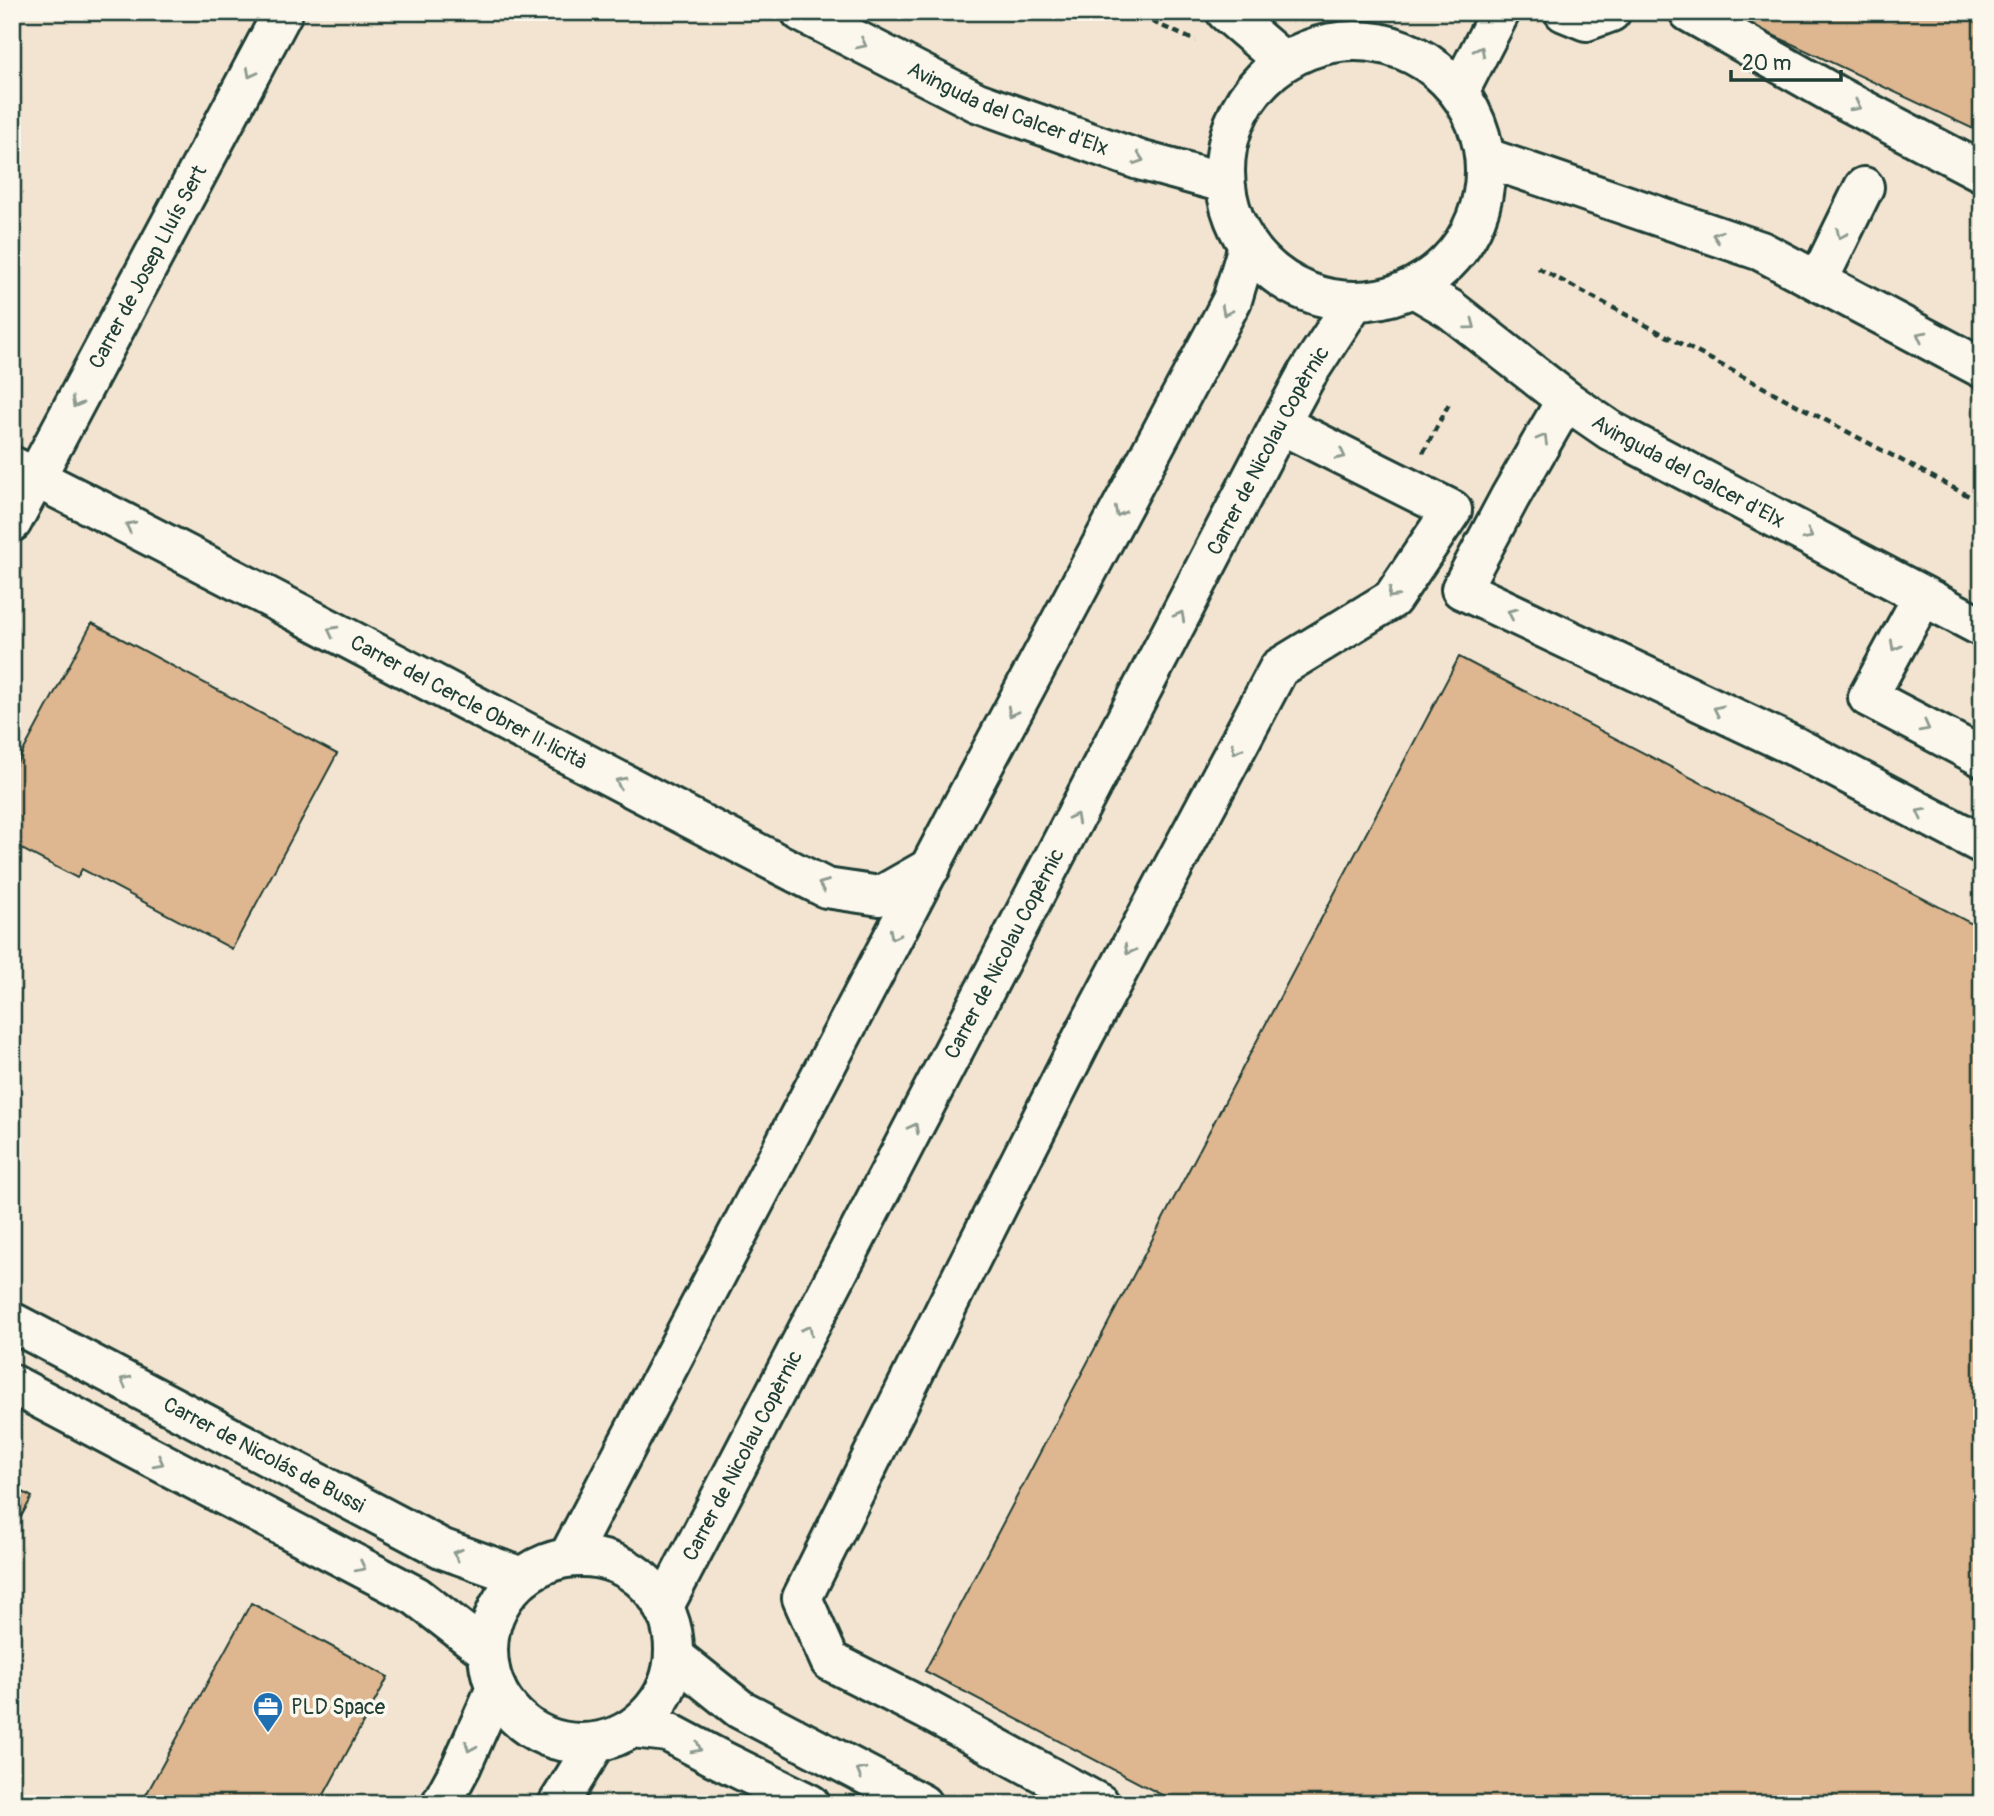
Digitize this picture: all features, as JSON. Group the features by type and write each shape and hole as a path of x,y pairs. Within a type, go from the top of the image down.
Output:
{"street":[{"name":"Carrer de Josep Lluís Sert","path":"12,522 24,472 283,12"},
{"name":"Avinguda del Calcer d'Elx","path":"801,12 977,102 1139,160 1224,183"},
{"path":"1226,12 1283,61"},
{"path":"1460,90 1500,12"},
{"path":"1564,12 1586,22 1611,12"},
{"path":"1689,12 1838,96 1982,172"},
{"path":"1375,26 1420,55 1460,90 1482,132 1487,158 1487,178 1470,236 1429,279 1414,288 1384,299 1354,302 1314,295 1274,275 1248,246 1228,206 1224,183 1226,148 1241,106 1283,61 1297,52 1345,39 1375,26"},
{"path":"1487,158 1762,251 1982,368"},
{"path":"1818,281 1864,187"},
{"path":"569,1556 1232,300 1248,246"},
{"name":"Avinguda del Calcer d'Elx","path":"1414,288 1450,309 1566,400 1611,431 1982,627"},
{"name":"Carrer de Nicolau Copèrnic","path":"663,1608 1280,424 1307,374 1354,302"},
{"path":"1566,400 1461,589 1796,747 1982,844"},
{"path":"1100,1804 928,1710 830,1661 802,1598 1083,1037 1279,668 1392,598 1452,510 1280,424"},
{"name":"Carrer del Cercle Obrer Il·licità","path":"24,472 826,888 880,896 931,867"},
{"path":"1923,596 1868,697 1982,757"},
{"name":"Carrer de Nicolás de Bussi","path":"12,1322 443,1549 522,1577"},
{"path":"12,1384 416,1596 487,1651"},
{"path":"569,1556 599,1557 632,1570 659,1597 663,1608 673,1632 675,1657 671,1675 660,1700 633,1728 596,1743 563,1742 529,1728 503,1702 488,1669 488,1632 502,1598 533,1569 569,1556"},
{"path":"675,1657 740,1709 922,1804"},
{"path":"441,1804 461,1767 496,1688"},
{"path":"633,1728 668,1732 810,1804"},
{"path":"558,1804 596,1743"}],"path":[{"path":"1130,12 1196,41"},
{"path":"1538,268 1982,503"},
{"path":"1423,453 1451,400"}],"shaded area":[{"path":"12,12 1982,12 1982,1804 12,1804"}],"building":[{"path":"1724,12 1982,12 1982,133"},
{"path":"92,623 337,754 232,949 82,869 77,878 12,844 12,772"},
{"path":"1459,657 1982,929 1982,1804 1179,1804 925,1671"},
{"path":"12,1486 32,1497 12,1533"},
{"name":"PLD Space","path":"251,1603 388,1677 319,1804 141,1804"}],"place":[{"name":"PLD Space","path":"268,1734"}]}
